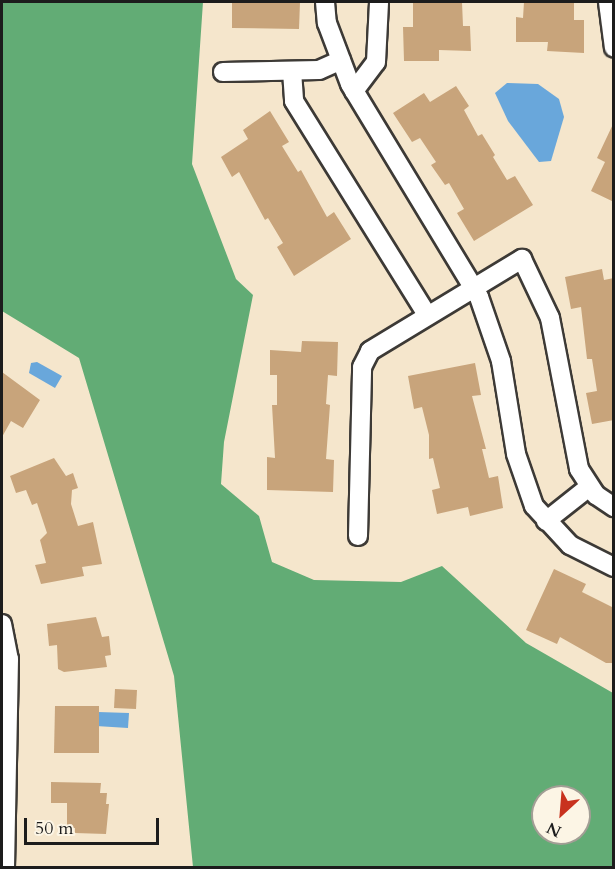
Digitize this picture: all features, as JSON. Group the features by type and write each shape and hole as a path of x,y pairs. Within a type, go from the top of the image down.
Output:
{"street":[{"path":"325,2 327,23 354,91 472,286 501,361 525,486 546,521 570,545 614,567"},
{"path":"354,91 376,62 379,2"},
{"path":"608,2 614,48"},
{"path":"223,72 319,70 341,60"},
{"path":"292,71 294,101 428,315"},
{"path":"358,536 362,367 370,351 472,286 522,259 550,318 579,469 589,487 614,507"},
{"path":"546,521 589,487"},
{"path":"2,624 9,659 4,765 5,867"}],"green space":[{"path":"2,2 203,2 192,164 236,279 253,295 224,442 221,484 259,516 272,562 314,580 401,582 442,566 526,643 613,693 613,867 193,867 174,676 79,358 2,311"}],"water":[{"path":"507,83 538,84 559,99 564,117 551,161 539,162 508,121 495,93"},
{"path":"37,362 62,376 55,388 29,373 31,363"},
{"path":"98,712 129,713 128,728 96,726"}],"building":[{"path":"232,2 300,2 299,29 232,28"},
{"path":"413,2 462,2 463,26 470,26 471,51 439,50 439,61 404,61 403,27 413,27"},
{"path":"524,2 574,2 574,20 584,20 584,53 547,51 548,42 516,42 516,17 523,18"},
{"path":"456,86 469,106 464,110 478,136 482,134 507,180 515,176 533,205 474,241 457,213 464,209 449,183 445,185 431,165 436,162 420,138 412,142 393,113 424,93 430,102"},
{"path":"270,111 289,142 282,146 298,172 301,170 327,217 334,212 351,239 294,276 277,247 283,243 268,218 265,220 239,172 232,177 221,157 248,139 243,130"},
{"path":"614,122 614,202 591,191 605,162 597,158"},
{"path":"602,269 604,280 614,278 614,420 592,424 586,393 597,391 592,359 587,359 581,307 571,309 565,277"},
{"path":"302,341 338,342 337,376 328,375 326,404 330,405 326,459 334,460 333,492 267,490 267,457 275,458 272,405 277,405 277,375 270,375 270,350 301,352"},
{"path":"475,363 481,395 472,396 486,449 482,449 489,478 498,476 503,508 470,516 468,507 437,514 432,490 440,488 433,458 429,459 429,435 422,407 414,409 408,376"},
{"path":"2,372 40,400 23,428 11,421 2,437"},
{"path":"54,458 66,476 73,473 78,488 72,490 71,504 78,526 93,522 102,564 82,567 84,576 41,584 35,565 46,563 40,540 47,533 37,503 32,505 26,490 16,493 10,476"},
{"path":"554,569 586,584 582,592 614,608 614,663 606,663 560,637 557,644 526,630"},
{"path":"96,617 102,637 109,636 111,655 105,656 107,667 64,672 58,669 57,645 49,646 47,624"},
{"path":"115,689 137,690 136,709 114,708"},
{"path":"55,706 99,706 99,753 54,753"},
{"path":"51,782 101,783 100,793 107,793 106,804 109,804 106,834 75,833 75,828 67,828 67,803 51,803"}]}
